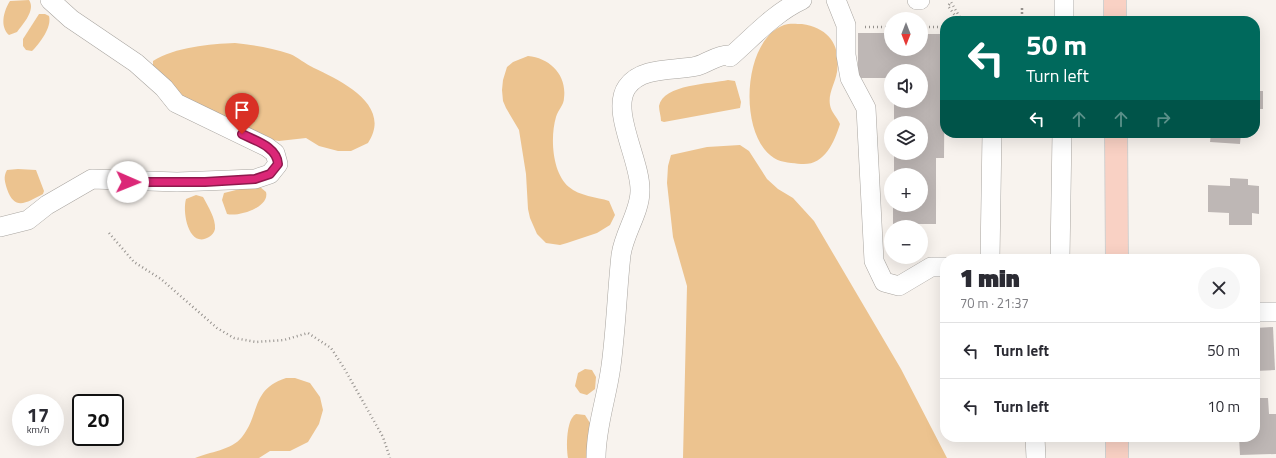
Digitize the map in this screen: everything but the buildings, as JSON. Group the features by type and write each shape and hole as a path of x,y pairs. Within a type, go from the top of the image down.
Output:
{"main road":[{"path":"1115,0 1115,16"},
{"path":"1116,138 1117,254"},
{"path":"1117,442 1117,458"}],"lane":[{"path":"0,227 28,220 47,205 92,180 177,182 255,179 270,174 278,164 275,153 267,147 176,103 164,88 136,63 71,18 50,0"},
{"path":"596,458 600,413 612,362 621,255 626,234 640,198 640,178 621,114 624,92 632,80 648,73 696,66 722,55 728,55 730,57 769,22 792,5 802,0"},
{"path":"836,0 846,25 846,55 850,78 866,108 871,236 874,261 884,282 898,286 931,267 940,267"},
{"path":"1064,0 1064,16"},
{"path":"990,254 992,138"},
{"path":"1060,254 1062,138"},
{"path":"1260,312 1276,312"},
{"path":"1035,442 1036,458"}],"path":[{"path":"955,16 948,6 951,2 959,16"},
{"path":"858,27 884,27"},
{"path":"928,27 940,27"},
{"path":"109,232 134,262 161,279 217,328 234,338 256,342 284,340 308,333 331,348 383,437 390,458"}],"shaded area":[{"path":"29,0 31,8 28,17 17,32 9,35 4,28 4,14 10,1"},
{"path":"39,14 49,16 49,25 42,39 32,51 26,50 23,46 23,39"},
{"path":"802,24 819,29 831,39 835,46 838,62 837,72 831,92 830,105 840,124 835,139 827,152 816,161 809,164 780,161 774,158 762,147 754,130 750,110 750,89 753,68 760,49 770,34 784,25"},
{"path":"235,43 262,47 290,54 350,87 369,106 374,117 374,129 368,143 351,151 338,151 319,146 306,138 279,141 263,138 193,107 153,68 153,61 172,52 204,45"},
{"path":"528,56 536,57 550,64 560,75 563,82 564,101 556,117 553,144 556,164 563,181 573,190 609,201 615,215 610,225 597,233 560,245 546,243 537,234 530,218 526,174 519,130 503,101 503,80 507,67 513,62"},
{"path":"728,80 735,81 741,102 740,108 664,122 661,121 659,106 662,99 669,93 689,86"},
{"path":"740,145 749,151 767,179 778,189 793,198 814,221 901,369 947,458 683,458 687,286 673,237 667,183 668,166 671,155 707,147"},
{"path":"7,170 36,170 44,191 43,194 27,202 18,203 14,201 7,189 5,177"},
{"path":"252,186 259,186 266,192 266,197 263,202 259,206 246,212 232,215 227,214 222,200 224,193"},
{"path":"196,195 203,197 215,225 215,230 212,235 202,239 196,238 188,228 185,213 186,199"},
{"path":"585,369 592,370 596,377 595,389 587,395 580,393 575,386 578,373"},
{"path":"286,378 295,378 310,383 320,397 323,410 319,424 308,442 290,451 270,451 259,458 195,458 226,448 238,441 248,429 261,396 275,383"},
{"path":"576,414 585,415 590,423 588,458 568,458 567,441 569,427 570,422"}],"route":[{"path":"128,182 205,182 255,179 264,177 275,170 278,164 275,153 255,140 242,134"}]}
